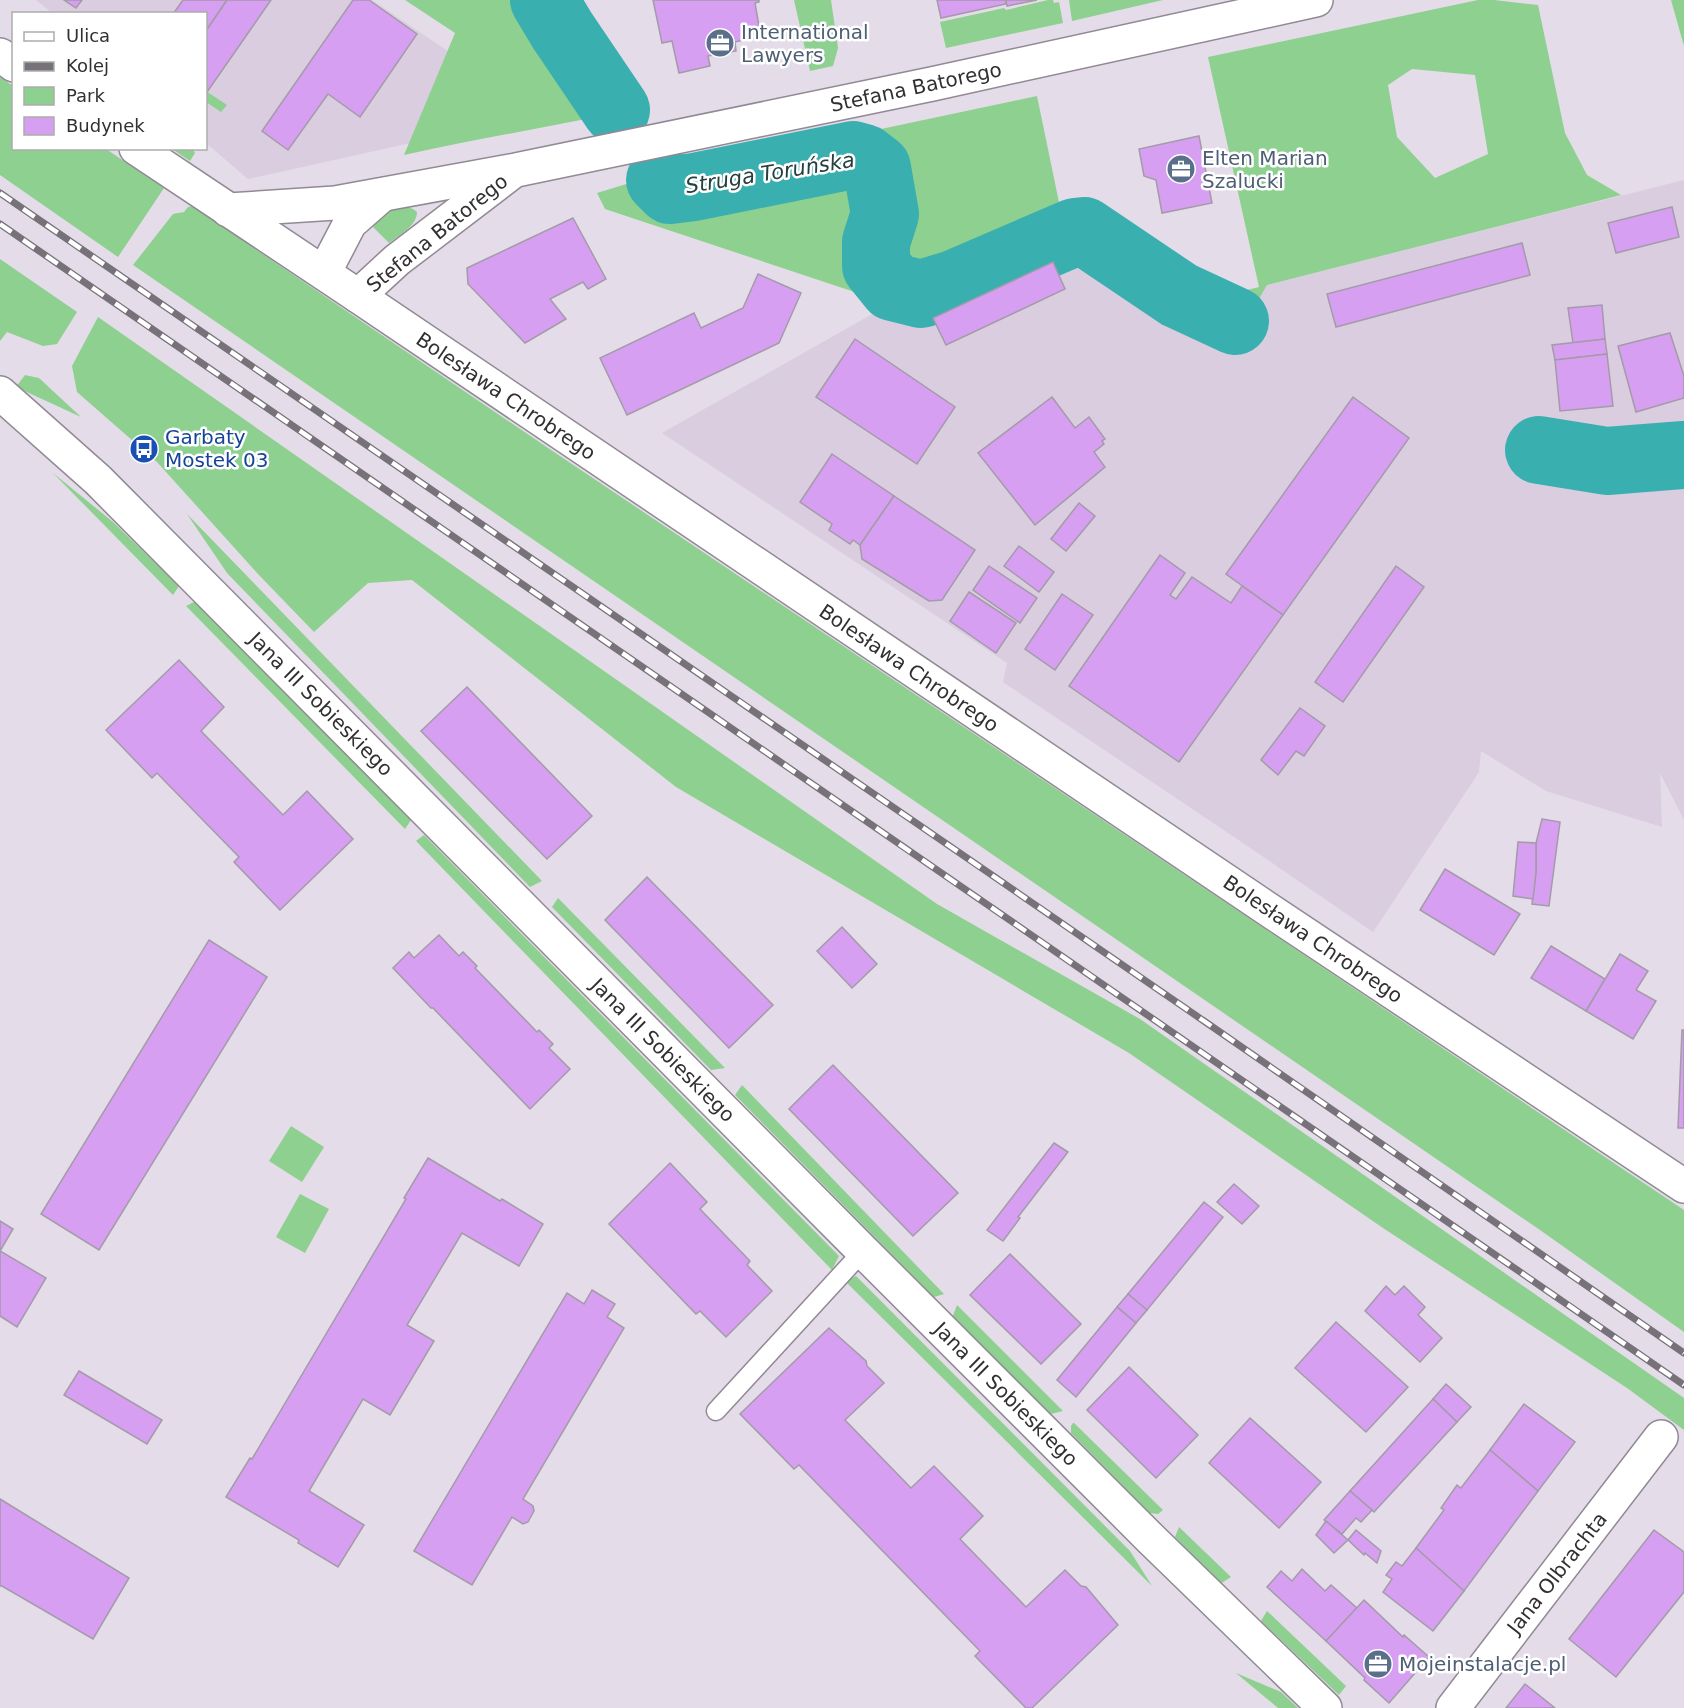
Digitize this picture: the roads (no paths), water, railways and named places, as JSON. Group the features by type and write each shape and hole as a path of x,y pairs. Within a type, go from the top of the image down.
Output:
{"street":[{"name":"Stefana Batorego","path":"228,210 335,203 516,170 921,87 1316,0"},
{"name":"Bolesława Chrobrego","path":"139,150 929,682 1684,1186"},
{"name":"Stefana Batorego","path":"358,296 397,260 516,170"},
{"path":"324,273 350,223 384,194"},
{"name":"Jana III Sobieskiego","path":"0,393 98,480 862,1251 1151,1539 1325,1708"},
{"name":"Jana Olbrachta","path":"1453,1708 1660,1437"}],"lane":[{"path":"716,1411 862,1251"}],"waterway":[{"name":"Struga Toruńska","path":"544,0 616,110"},
{"name":"Struga Toruńska","path":"660,180 670,190 694,187 853,155 864,158 877,168 885,214 876,242 876,266 893,287 921,294 954,284 1075,232 1084,231 1179,295 1235,321"},
{"name":"Struga Toruńska","path":"1539,450 1607,461 1684,455"}],"railway":[{"path":"0,193 1684,1353"},
{"path":"0,224 1684,1385"}],"place":[{"name":"International Lawyers","path":"720,43"},
{"name":"Elten Marian Szalucki","path":"1181,169"},
{"name":"Garbaty Mostek 03","path":"144,449"},
{"name":"Mojeinstalacje.pl","path":"1378,1664"}]}
